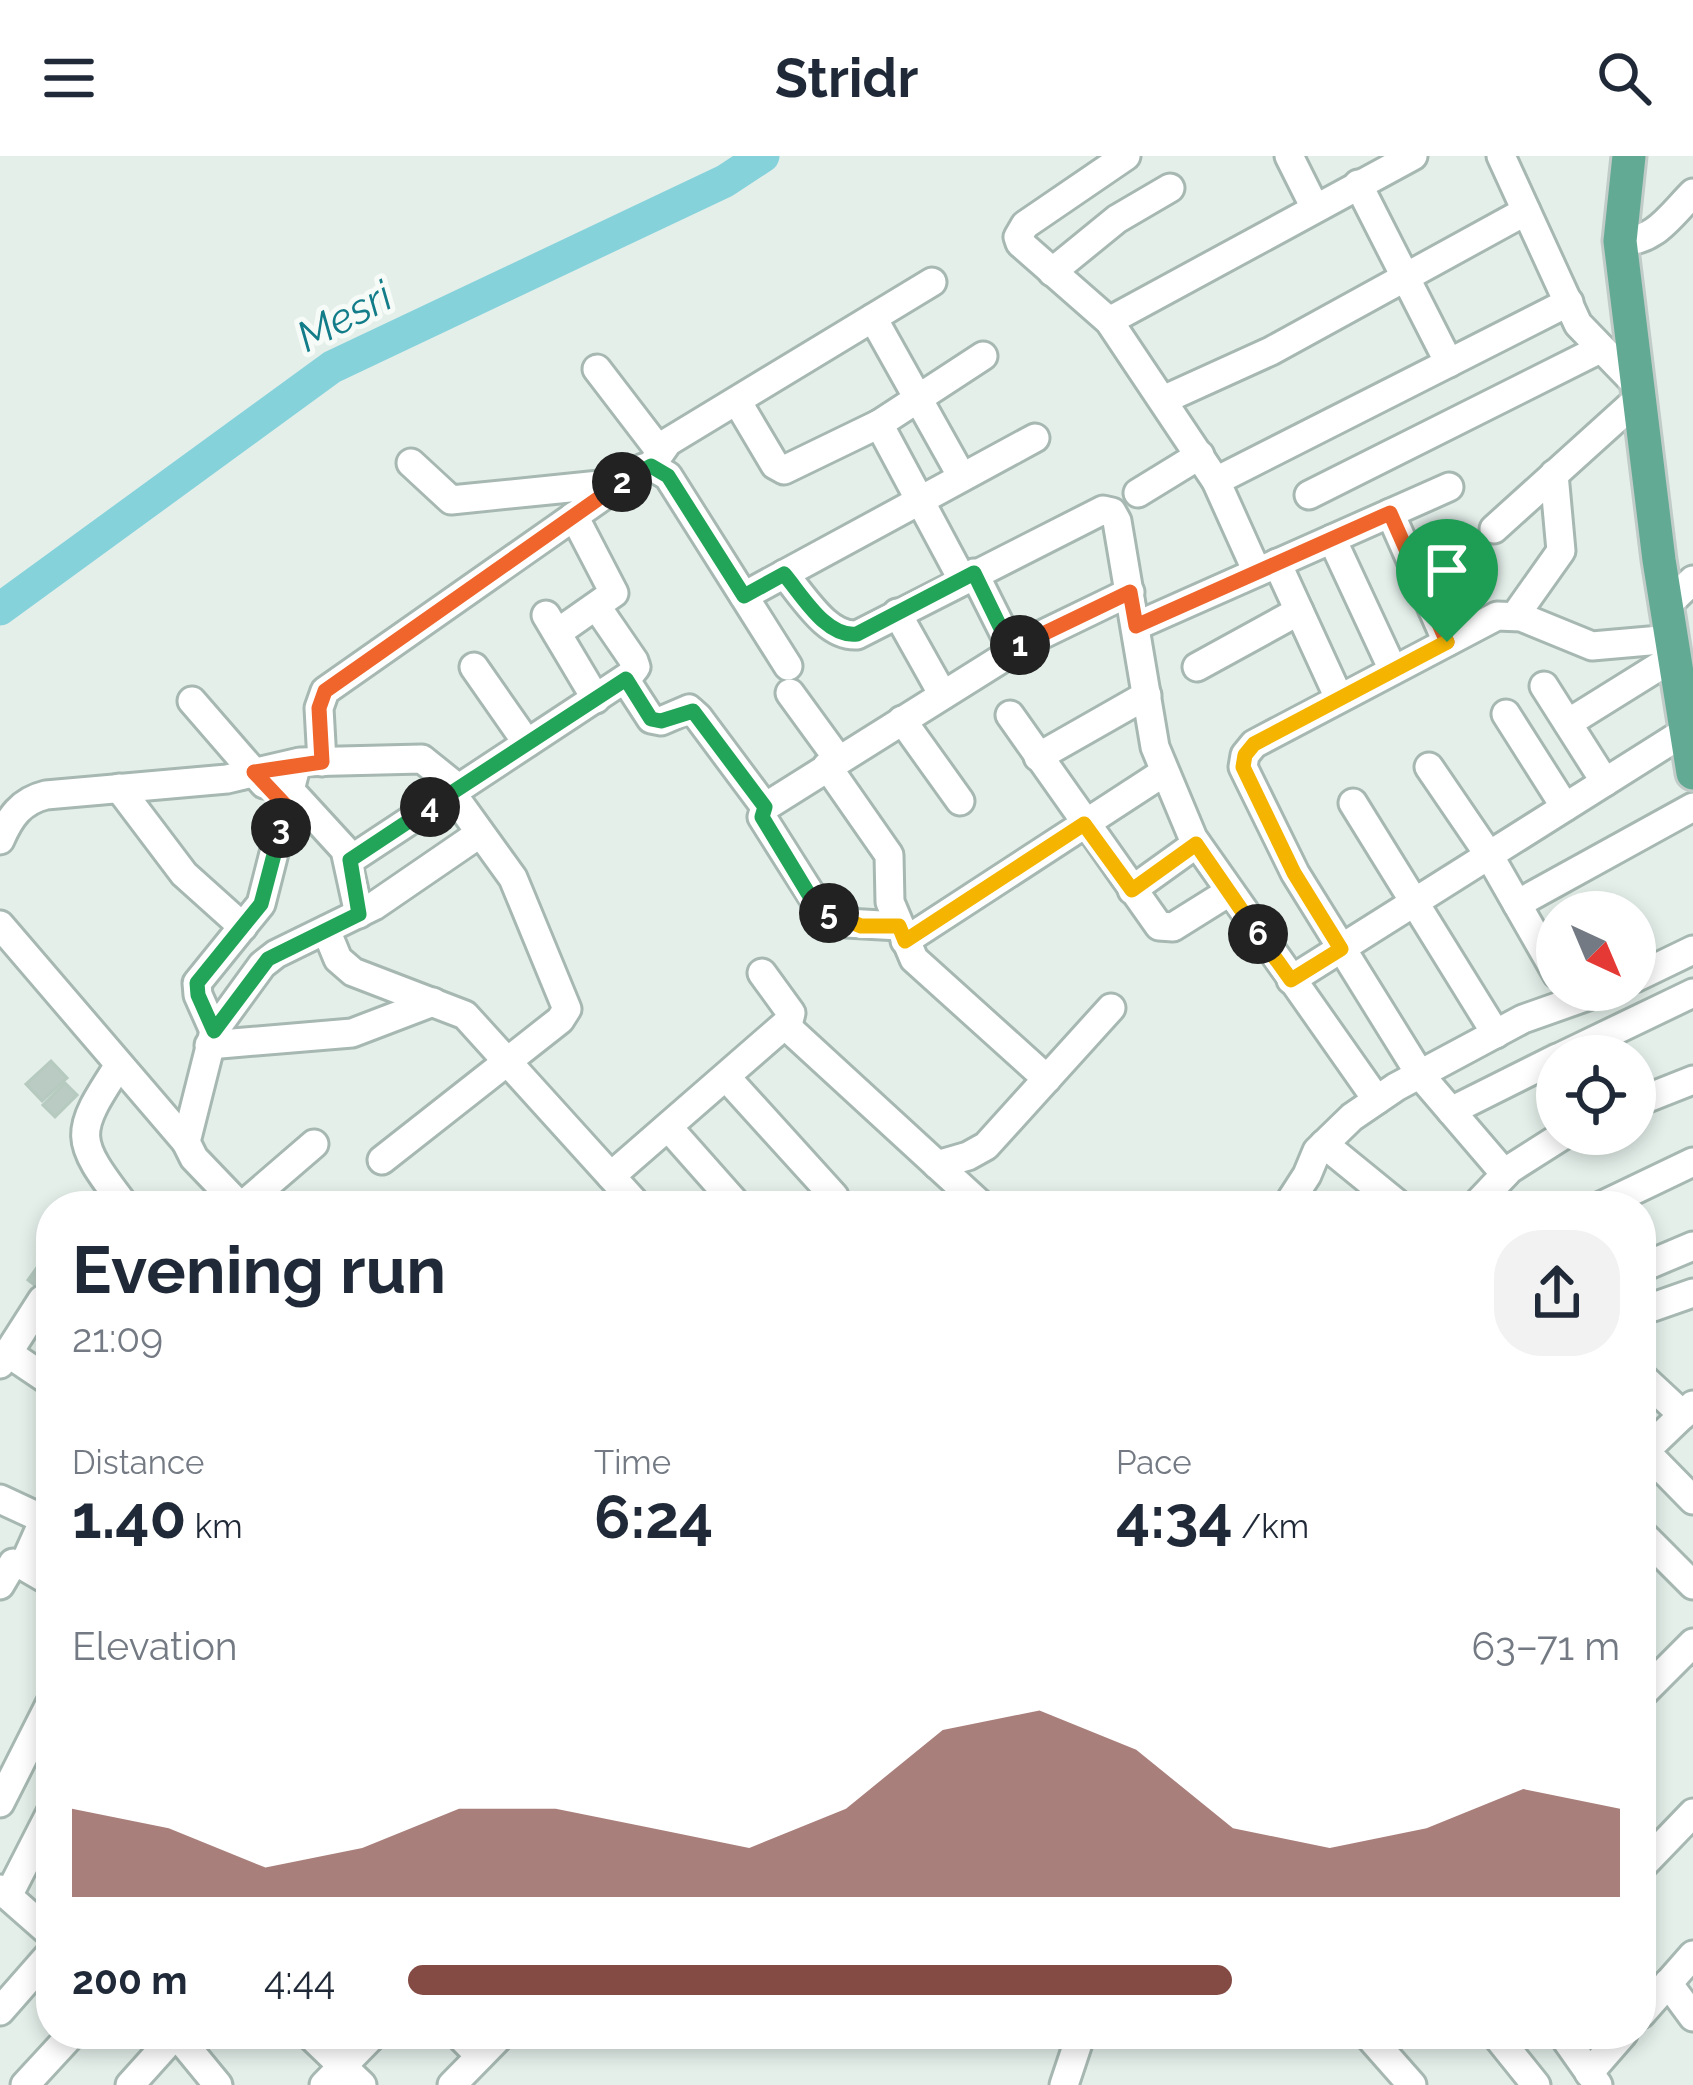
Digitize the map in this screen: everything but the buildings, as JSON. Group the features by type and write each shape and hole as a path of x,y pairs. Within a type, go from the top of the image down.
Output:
{"main road":[{"path":"1629,156 1620,241 1638,391 1680,612 1693,773"}],"street":[{"path":"1126,156 1063,195 1020,231 1020,243 1109,321 1299,611 1340,698"},
{"path":"1289,156 1315,208"},
{"path":"1348,156 1450,363"},
{"path":"1109,321 1413,156"},
{"path":"1494,529 1638,391 1585,335 1501,156"},
{"path":"1052,272 1117,219 1170,188"},
{"path":"1620,241 1647,238 1693,193"},
{"path":"1162,400 1271,351 1526,211"},
{"path":"212,1038 197,983 263,898 325,691 736,401 932,282"},
{"path":"1216,481 1568,302"},
{"path":"873,318 962,478"},
{"path":"1309,495 1600,350"},
{"path":"736,401 775,465 784,470 879,424 983,356"},
{"path":"597,369 744,596 832,762 889,855 889,895 902,934 925,972 1047,1079"},
{"path":"879,424 1007,641 1007,651"},
{"path":"744,596 1035,438"},
{"path":"1138,493 1199,455"},
{"path":"411,463 451,500 622,482"},
{"path":"1515,616 1561,551 1555,475"},
{"path":"1136,626 1449,487"},
{"path":"784,574 838,633 857,634 1108,511 1118,521 1163,772 1196,844 1377,1100"},
{"path":"1390,513 1447,642"},
{"path":"574,516 614,589 597,607 551,624 596,699"},
{"path":"1332,539 1393,670"},
{"path":"1130,592 1007,651 765,807 762,817 817,904 846,922 902,934 1163,772"},
{"path":"350,860 634,671 634,661 597,607"},
{"path":"1197,667 1299,611"},
{"path":"1505,1174 1421,1076 1341,949 1294,873 1243,767 1245,755 1254,744 1497,616 1515,616 1592,646 1680,612"},
{"path":"1568,723 1680,612"},
{"path":"897,614 943,695"},
{"path":"473,667 527,743"},
{"path":"626,679 651,719 661,721 693,711 765,807"},
{"path":"1544,686 1605,782"},
{"path":"1038,757 1147,695"},
{"path":"192,701 254,772 299,780 350,860 359,914"},
{"path":"1506,714 1565,807"},
{"path":"1010,715 1159,926 1167,929 1229,892"},
{"path":"902,720 960,801"},
{"path":"1291,980 1686,731"},
{"path":"0,840 15,813 32,798 254,772 299,780 422,759 455,790 479,834 514,878 566,1001 565,1015 382,1160"},
{"path":"1429,767 1489,855 1536,937"},
{"path":"119,788 184,874 242,927"},
{"path":"1353,803 1496,1034"},
{"path":"1517,904 1693,807"},
{"path":"186,1142 212,1038 268,959 359,914 479,834"},
{"path":"1132,890 1196,844"},
{"path":"0,925 226,1191"},
{"path":"326,930 345,967 465,1015 619,1191"},
{"path":"1656,968 1693,950"},
{"path":"626,1191 668,1127 785,1025 791,1013 762,973"},
{"path":"1613,1035 1693,993"},
{"path":"212,1038 352,1034 433,1001"},
{"path":"937,1165 986,1146 1111,1008"},
{"path":"1296,1191 1324,1144 1352,1117 1542,1011"},
{"path":"1529,1018 1539,1035"},
{"path":"785,1025 966,1191"},
{"path":"114,1191 83,1137 88,1113 119,1065"},
{"path":"1451,1111 1536,1074"},
{"path":"727,1077 830,1191"},
{"path":"1656,1094 1693,1079"},
{"path":"668,1127 725,1191"},
{"path":"259,1191 314,1144"},
{"path":"1324,1144 1382,1191"},
{"path":"1489,1191 1536,1153"},
{"path":"1632,1191 1693,1162"},
{"path":"1656,1262 1693,1246"},
{"path":"1656,1306 1693,1293"},
{"path":"36,1307 4,1359 36,1375"},
{"path":"1656,1387 1688,1410 1656,1439"},
{"path":"1656,1464 1693,1500"},
{"path":"0,1499 36,1509"},
{"path":"19,1571 36,1533"},
{"path":"1656,1548 1693,1585"},
{"path":"1656,1680 1693,1643"},
{"path":"0,1803 36,1732"},
{"path":"1656,1851 1693,1813"},
{"path":"36,1838 4,1893 36,1921"},
{"path":"1656,1997 1693,1955"},
{"path":"0,2011 36,1970"},
{"path":"1668,1983 1693,2017"},
{"path":"25,2085 58,2049"},
{"path":"130,2085 162,2049"},
{"path":"188,2049 218,2085"},
{"path":"320,2049 343,2079 364,2049"},
{"path":"473,2049 480,2056"},
{"path":"452,2085 487,2049"},
{"path":"1064,2085 1076,2049"},
{"path":"1380,2049 1412,2085"},
{"path":"1507,2049 1536,2085"},
{"path":"1573,2049 1594,2079 1613,2049"}],"waterway":[{"name":"Mesri","path":"0,609 332,367 725,181 763,156"}],"route":[{"path":"651,466 668,476 744,596 784,574 831,628 847,636 974,573 1007,641 1007,651 1130,592 1136,626 1390,513 1447,642 1254,744 1245,755 1243,767 1294,873 1341,949 1291,980 1196,844 1132,890 1084,824 905,941 899,926 846,922 811,898 762,817 765,807 693,711 661,721 651,719 626,679 350,860 359,914 268,959 214,1031 196,989 200,977 261,904 286,806 254,772 322,762 320,699 333,683 643,468 651,466"}]}
